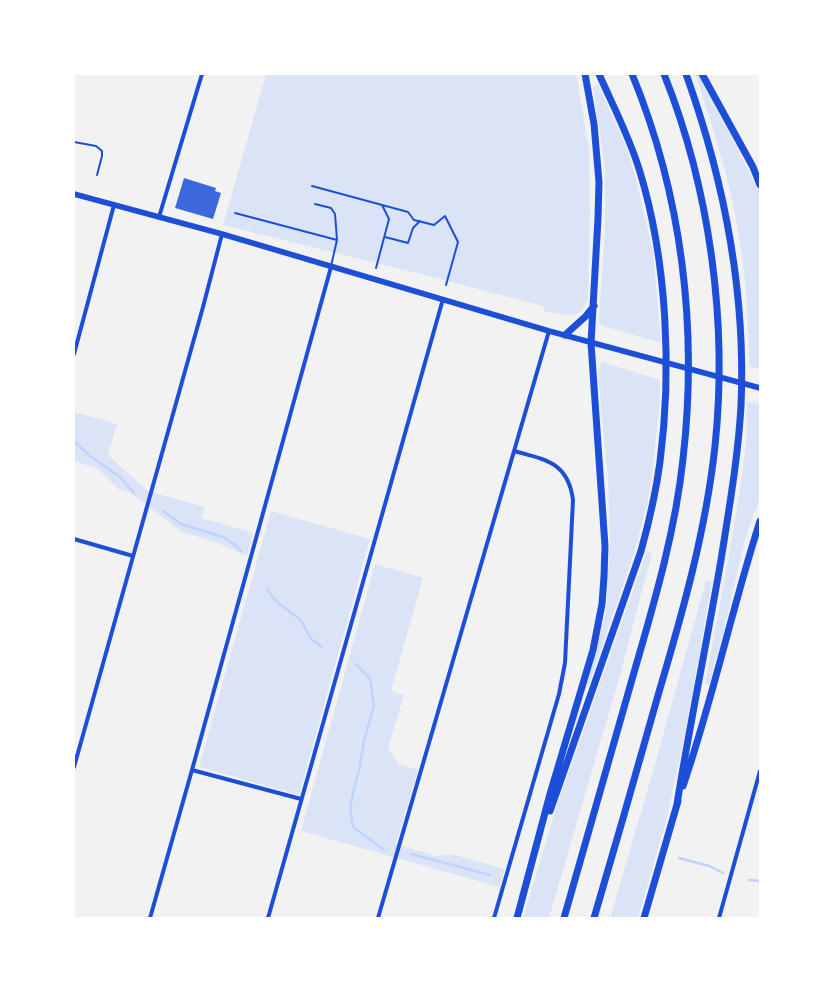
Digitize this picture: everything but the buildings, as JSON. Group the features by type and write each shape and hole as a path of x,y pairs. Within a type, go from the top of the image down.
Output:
{"highway":[{"path":"517,918 550,794 593,650 602,604 605,546 591,343 599,182 594,124 585,74"},
{"path":"533,859 640,551 655,493 664,428 665,341 655,238 639,170 599,74"},
{"path":"564,918 663,568 679,490 686,434 689,392 689,344 682,258 662,162 632,74"},
{"path":"594,918 690,582 710,486 715,445 719,355 714,280 709,240 697,177 664,74"},
{"path":"677,804 731,499 739,437 741,378 740,336 730,241 710,147 686,74"},
{"path":"702,74 753,167 760,185"},
{"path":"565,336 594,306"},
{"path":"644,918 697,742 760,521"}],"main road":[{"path":"74,194 222,234 565,336 760,388"}],"street":[{"path":"159,217 202,74"},
{"path":"74,354 114,205"},
{"path":"74,767 222,234"},
{"path":"150,918 331,267"},
{"path":"268,918 443,299"},
{"path":"378,918 549,331"},
{"path":"494,918 563,679 573,500 571,489 565,476 558,468 548,460 514,451"},
{"path":"74,539 133,556"},
{"path":"192,770 301,799"},
{"path":"718,918 760,771"}],"lane":[{"path":"74,142 96,146 102,151 97,174"},
{"path":"315,204 331,208 336,214 338,240 331,267"},
{"path":"235,213 338,240"}],"path":[{"path":"312,186 408,212 414,220 434,225 445,216 458,242 446,285"},
{"path":"376,268 389,220 382,205"},
{"path":"384,236 408,243 413,228 420,221"}],"shaded area":[{"path":"266,74 576,74 589,149 588,299 582,311 572,316 544,311 543,306 223,225"},
{"path":"695,74 698,74 760,193 760,369 749,366 747,314 740,238 730,190"},
{"path":"598,85 627,149 636,179 653,252 661,343 600,325 605,231 605,167 593,87"},
{"path":"602,362 660,380 659,410 647,505 634,553 589,685 587,685 606,613 610,542 608,478 598,372"},
{"path":"747,401 760,405 760,497 745,540 709,685 705,684 740,489 746,444"},
{"path":"74,412 117,424 108,455 148,491 205,507 202,518 253,533 247,556 215,542 182,532 131,493 118,489 98,469 74,461"},
{"path":"271,511 370,539 299,795 199,767"},
{"path":"647,551 652,553 620,675 549,918 523,918 555,811"},
{"path":"375,564 423,578 391,691 404,695 388,749 399,764 418,770 396,844 436,856 452,854 505,869 499,887 301,831"},
{"path":"706,580 712,582 685,732 666,821 638,918 610,918 654,768"}],"waterway":[{"path":"74,441 90,456 120,477 134,493"},
{"path":"163,511 181,524 223,537 241,551"},
{"path":"268,589 278,603 301,620 311,639 322,647"},
{"path":"356,664 370,679 374,705 364,741 350,809 353,827 383,849"},
{"path":"411,854 490,875"},
{"path":"679,858 709,866 723,873"},
{"path":"749,880 760,881"}]}
